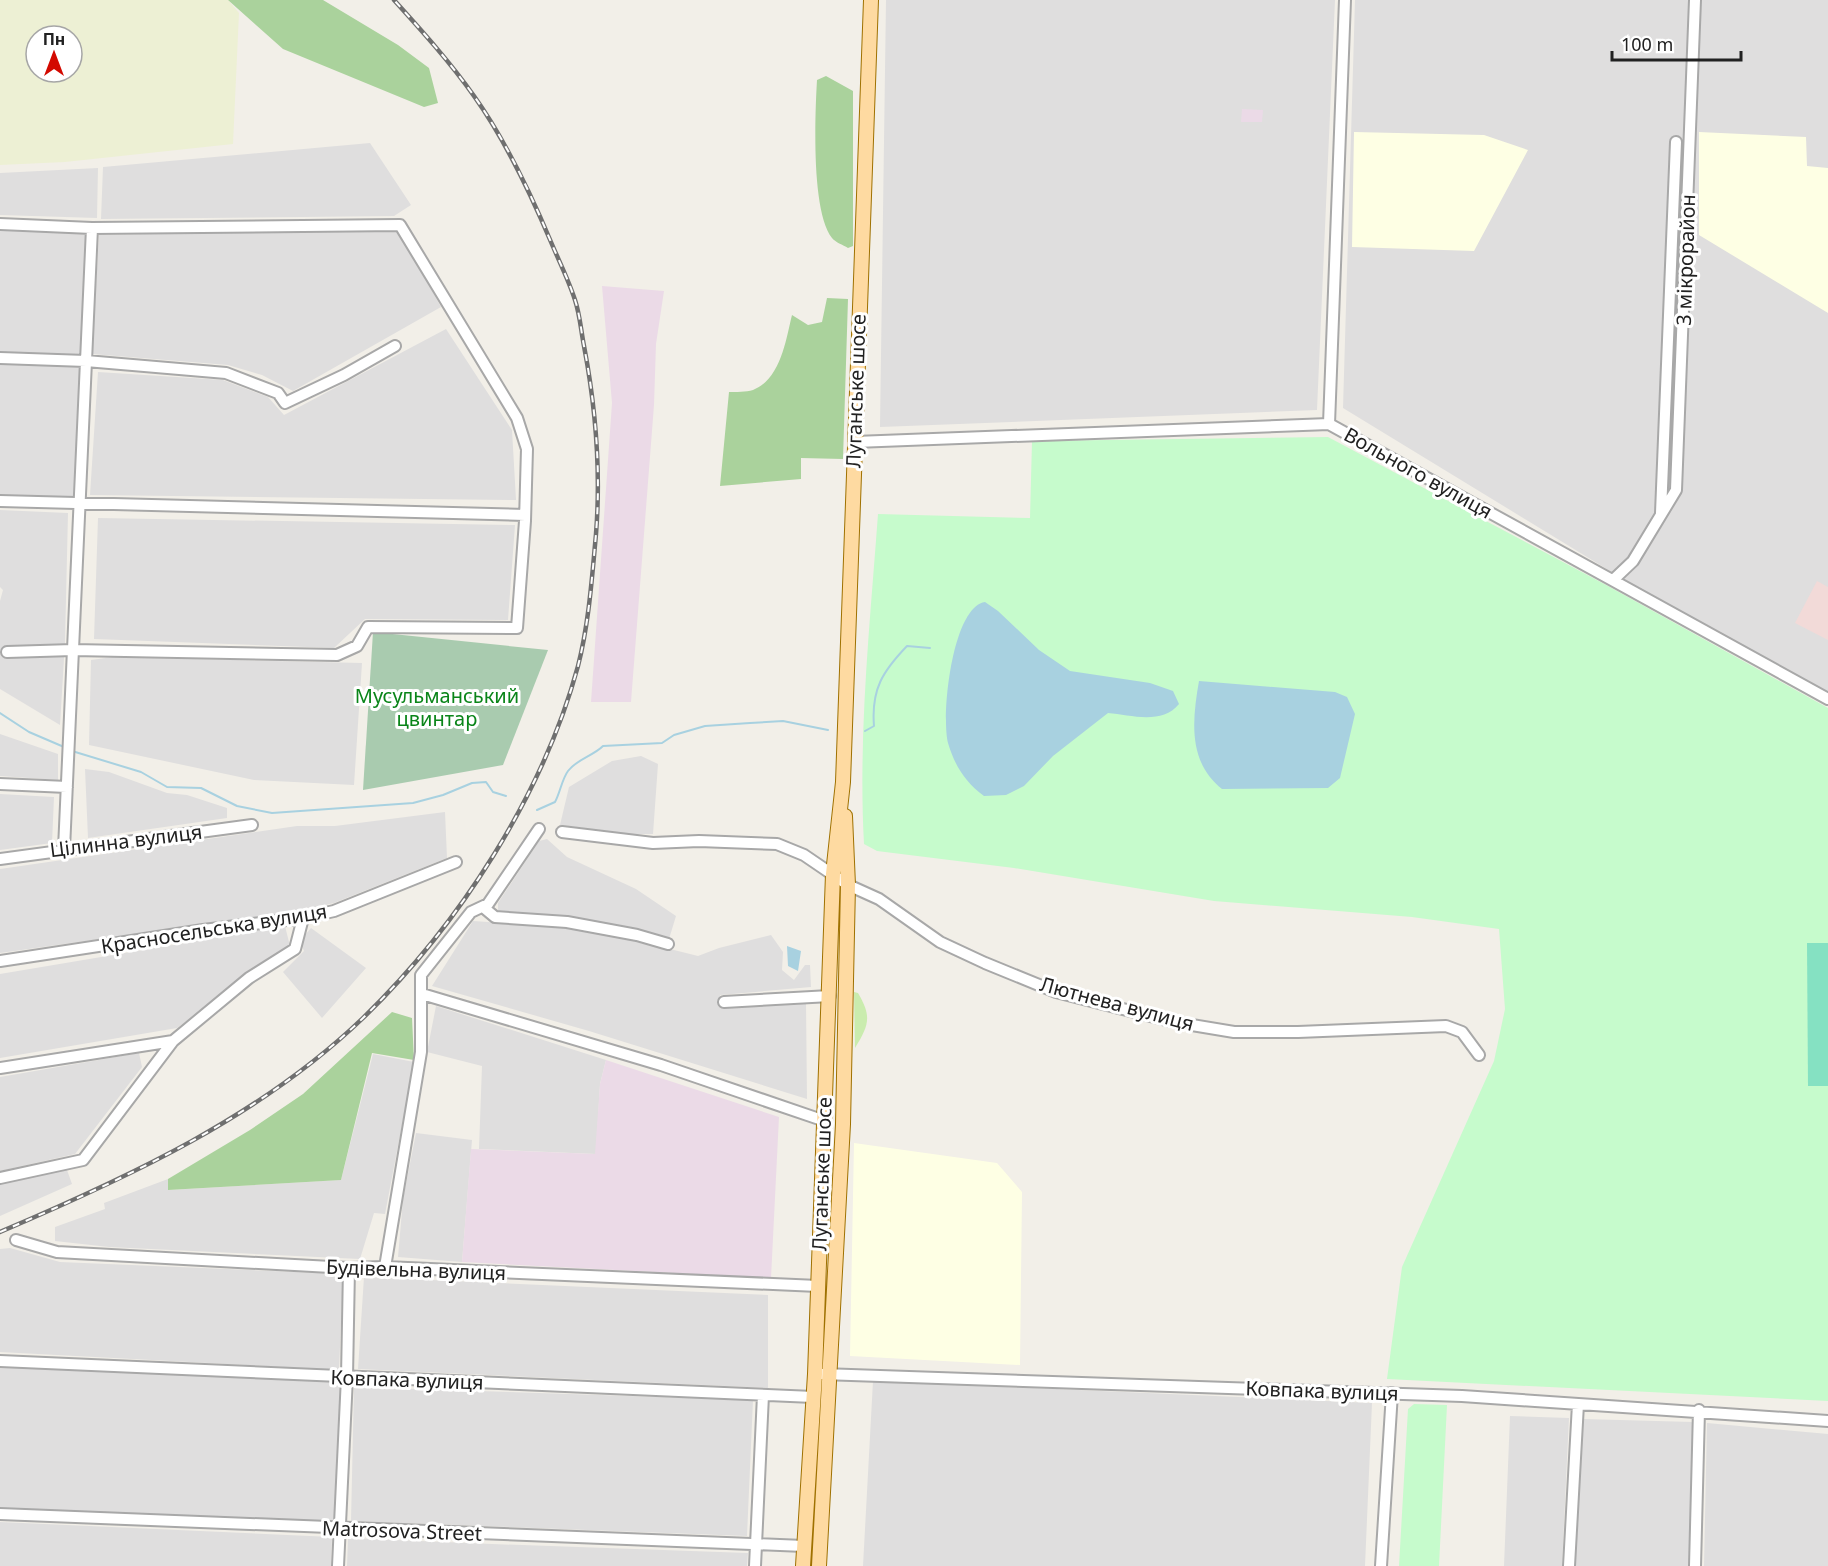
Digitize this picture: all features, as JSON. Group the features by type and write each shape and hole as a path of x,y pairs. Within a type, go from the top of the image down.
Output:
{"main road":[{"name":"Луганське шосе","path":"803,1566 815,1374 833,874 843,782 871,0"},
{"name":"Луганське шосе","path":"819,1566 843,1124 848,885 843,782"}],"street":[{"path":"1329,424 1345,0"},
{"name":"3 мікрорайон","path":"1613,580 1634,561 1676,490 1695,0"},
{"name":"3 мікрорайон","path":"1661,516 1676,142"},
{"path":"0,224 92,228 400,225 517,418 526,449 525,515 516,628 368,627 357,646 337,655 73,650 7,652"},
{"path":"64,849 92,228"},
{"path":"0,358 86,361 226,373 278,393 285,403 395,346"},
{"name":"Вольного вулиця","path":"855,442 1329,424 1828,699"},
{"path":"0,501 525,515"},
{"path":"0,784 67,787"},
{"name":"Цілинна вулиця","path":"0,859 252,825"},
{"path":"385,1267 421,1052 420,975 471,912 488,904 539,829"},
{"name":"Лютнева вулиця","path":"562,832 653,843 777,844 804,855 848,885 879,899 940,942 1056,992 1174,1022 1234,1032 1298,1032 1446,1026 1462,1032 1479,1055"},
{"name":"Красносельська вулиця","path":"0,961 203,930 303,918 334,911 456,862"},
{"path":"483,907 495,917 567,922 637,935 668,944"},
{"path":"0,1178 83,1160 173,1041 249,978 295,949 303,918"},
{"path":"422,994 661,1065 825,1121"},
{"path":"724,1002 830,996"},
{"path":"0,1068 173,1041"},
{"name":"Будівельна вулиця","path":"16,1240 57,1252 349,1268 385,1267 818,1286"},
{"path":"338,1566 348,1377 349,1268"},
{"name":"Ковпака вулиця","path":"0,1361 813,1397"},
{"name":"Ковпака вулиця","path":"815,1374 1392,1393 1699,1410 1828,1421"},
{"path":"1381,1566 1392,1393"},
{"path":"755,1566 763,1395"},
{"path":"1569,1566 1578,1404"},
{"path":"1695,1566 1699,1410"},
{"name":"Matrosova Street","path":"0,1514 804,1546"}],"shaded area":[{"path":"0,0 228,0 239,13 233,144 65,162 0,165"},
{"path":"886,0 1335,0 1317,410 880,427"},
{"path":"1355,0 1828,0 1828,704 1343,408"},
{"path":"1242,109 1263,110 1262,122 1241,122"},
{"path":"1354,132 1484,135 1528,150 1474,251 1352,247"},
{"path":"1699,132 1806,137 1807,166 1828,168 1828,313 1699,235"},
{"path":"370,143 411,205 394,216 101,219 103,167"},
{"path":"98,168 97,218 0,215 0,173"},
{"path":"0,229 87,231 82,357 0,354"},
{"path":"398,229 441,307 293,391 262,375 228,365 92,354 99,235"},
{"path":"602,286 664,291 656,344 654,405 631,702 591,702 612,403"},
{"path":"446,329 512,430 516,500 90,495 98,372 223,380 268,397 284,415"},
{"path":"0,364 81,366 75,499 0,496"},
{"path":"0,510 68,513 65,642 60,725 0,689 0,601 3,590 0,587"},
{"path":"98,518 515,525 508,620 365,619 334,648 94,639"},
{"path":"1817,581 1828,587 1828,640 1795,623"},
{"path":"113,657 362,663 354,785 254,780 89,745 91,660"},
{"path":"0,734 58,754 58,780 0,776"},
{"path":"641,756 658,764 653,834 631,834 560,825 569,787 612,761"},
{"path":"85,769 109,772 167,793 187,795 227,808 227,818 88,838"},
{"path":"0,794 54,797 52,843 0,850"},
{"path":"445,812 447,858 334,903 305,910 0,953 0,869 297,826 335,826"},
{"path":"547,839 567,857 636,889 676,916 669,939 567,917 498,912 498,903 539,841"},
{"path":"473,921 560,927 638,941 698,956 719,948 771,935 783,952 782,970 794,980 805,965 810,965 811,987 720,995 721,1006 806,1003 807,1099 589,1031 432,986"},
{"path":"285,926 290,946 177,1028 0,1058 0,974"},
{"path":"311,928 366,968 322,1018 283,972 304,951 300,941"},
{"path":"436,1006 606,1060 600,1084 596,1154 479,1149 482,1066 427,1052"},
{"path":"139,1053 142,1067 75,1154 0,1171 0,1077"},
{"path":"373,1054 414,1062 385,1214 374,1213 360,1259 109,1247 55,1241 55,1227 105,1209 104,1203 168,1179 169,1190 341,1180"},
{"path":"606,1060 779,1117 771,1278 462,1262 471,1149 595,1154 600,1084"},
{"path":"416,1133 472,1140 462,1262 398,1257 403,1199"},
{"path":"854,1143 997,1163 1022,1192 1020,1365 850,1356"},
{"path":"67,1170 72,1184 0,1216 0,1182"},
{"path":"10,1248 60,1262 343,1274 339,1370 0,1352 0,1249"},
{"path":"364,1277 768,1295 768,1388 358,1369"},
{"path":"0,1366 341,1382 338,1522 0,1509"},
{"path":"873,1381 1372,1403 1365,1566 863,1566"},
{"path":"354,1387 753,1400 747,1536 351,1521"},
{"path":"1510,1416 1569,1418 1562,1566 1504,1566"},
{"path":"1583,1419 1693,1422 1689,1566 1575,1566"},
{"path":"1707,1423 1828,1434 1828,1566 1704,1566"},
{"path":"0,1522 332,1537 331,1566 0,1566"},
{"path":"348,1538 748,1553 747,1566 347,1566"}],"green space":[{"path":"228,0 323,0 398,45 429,68 438,103 424,107 283,49"},
{"path":"826,76 853,91 853,246 848,248 832,238 825,225 817,185 815,138 817,80"},
{"path":"827,298 848,299 843,459 801,458 801,479 720,486 729,392 750,391 762,385 770,377 781,357 792,315 808,325 822,322"},
{"path":"1328,437 1608,586 1828,708 1828,1401 1387,1379 1402,1267 1494,1061 1505,1009 1499,929 1412,917 1214,901 1014,868 877,851 864,844 864,720 878,514 1030,518 1032,441"},
{"name":"Мусульманський цвинтар","path":"373,632 548,650 503,765 363,790"},
{"path":"1807,943 1828,943 1828,1086 1808,1086"},
{"path":"854,992 858,993 867,1015 866,1027 855,1048"},
{"path":"392,1012 412,1018 414,1060 372,1053 341,1180 168,1190 168,1179 250,1130 303,1094"},
{"path":"1414,1404 1447,1405 1439,1566 1399,1566 1408,1409"}],"water":[{"path":"985,602 998,611 1039,650 1070,671 1150,683 1173,691 1179,704 1164,715 1155,717 1108,713 1053,756 1024,786 1006,795 984,796 966,779 954,759 948,743 946,710 952,664 964,622 974,608"},
{"path":"1199,681 1335,692 1347,697 1355,714 1340,778 1328,788 1222,789 1203,766 1195,740 1195,711"},
{"path":"787,946 801,951 798,971 788,966"}],"waterway":[{"path":"865,731 874,726 877,691 891,664 907,646 930,648"},
{"path":"0,713 29,732 64,747"},
{"path":"537,810 555,802 568,771 580,760 603,746 662,743 674,735 705,726 783,721 828,730"},
{"path":"72,751 141,772 167,787 201,788 237,806 272,813 413,803 443,795 472,783 486,782 493,792 506,796"}],"railway":[{"path":"0,1232 97,1189 192,1141 281,1085 363,1018 432,942 464,900 520,810 563,714 578,666 585,633 597,510 598,463 594,416 578,311 570,286 535,204 497,131 455,71 394,0"}]}
